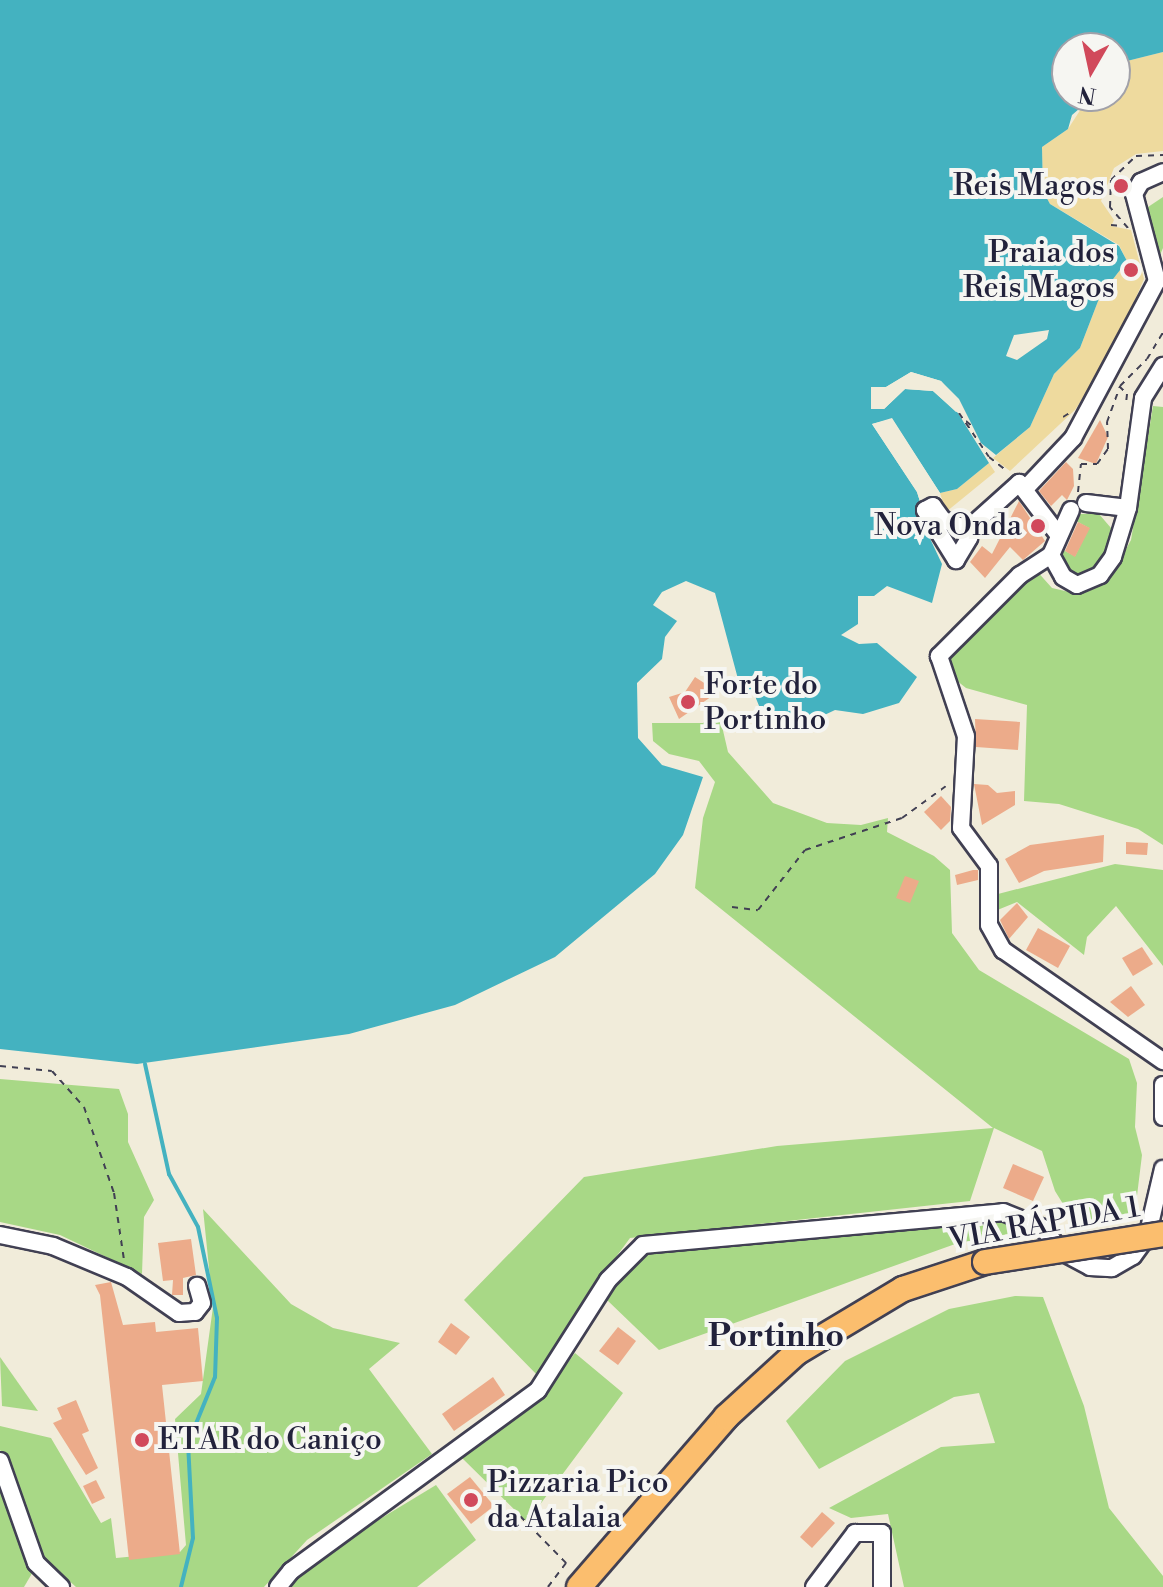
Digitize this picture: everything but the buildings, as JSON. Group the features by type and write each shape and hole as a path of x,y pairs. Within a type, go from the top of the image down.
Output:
{"highway":[{"name":"VIA RÁPIDA 1","path":"579,1587 726,1417 796,1353 890,1295 986,1270 1163,1234"},
{"name":"VIA RÁPIDA 1","path":"600,1587 738,1427 807,1364 911,1303 986,1270 1163,1250"}],"street":[{"path":"968,529 1022,486 1073,438 1160,276 1134,194 1141,182 1163,172"},
{"path":"1051,555 1063,577 1077,585 1091,581 1113,557 1128,508 1143,398 1163,366"},
{"path":"1022,486 1057,533"},
{"path":"1128,508 1079,507 1057,533 1051,555 1020,575 939,656 966,736 961,828 989,866 991,935 1003,950 1163,1061"},
{"path":"1163,1085 1163,1117"},
{"path":"278,1587 291,1571 538,1390 608,1280 643,1245 1003,1212 1034,1222 1062,1252 1090,1267 1112,1268 1133,1256 1147,1237 1163,1169"},
{"path":"0,1235 53,1246 127,1277 179,1313 195,1312 202,1303 197,1286"},
{"path":"0,1461 36,1563 61,1587"},
{"path":"814,1587 855,1533 882,1533 882,1587"}],"path":[{"path":"1111,225 1124,227 1110,207 1111,180 1136,156 1163,155"},
{"path":"1109,394 1147,359 1163,332"},
{"path":"1120,386 1127,394 1127,413"},
{"path":"1079,507 1081,464 1097,464 1108,449 1107,422 1120,386"},
{"path":"959,413 989,457 1022,486"},
{"path":"965,422 974,428"},
{"path":"732,907 758,910 805,850 902,818 964,774"},
{"path":"0,1066 52,1071 84,1107 114,1193 127,1277"},
{"path":"520,1516 566,1563 548,1587"}],"green space":[{"path":"1163,197 1163,248 1159,257 1145,209"},
{"path":"1153,406 1163,407 1163,845 1138,829 1059,804 1024,801 1027,705 966,688 956,680 949,656 1035,569 1052,588 1078,594 1108,582 1131,540"},
{"path":"1078,514 1099,514 1111,528 1108,548 1089,577 1071,578 1059,556 1061,549 1075,556 1089,528 1076,521"},
{"path":"718,709 728,752 773,803 827,823 861,825 888,818 887,832 934,856 950,870 952,933 979,970 1129,1059 1137,1083 1135,1127 1142,1155 1135,1212 1116,1222 1073,1220 1055,1191 1042,1151 994,1128 970,1201 630,1238 579,1307 540,1378 464,1300 584,1177 777,1146 993,1128 695,888 703,818 715,782 699,761 669,754 653,741 652,723 703,723"},
{"path":"1115,864 1163,870 1163,966 1116,906 1087,937 1084,955 1017,902 995,911 998,894"},
{"path":"0,1079 119,1089 128,1114 128,1142 154,1200 144,1217 142,1274 60,1235 0,1222"},
{"path":"203,1209 291,1304 333,1328 400,1343 369,1369 432,1454 307,1540 264,1587 76,1587 44,1558 12,1464 0,1450 0,1426 51,1438 101,1523 111,1518 116,1558 180,1552 186,1545 175,1419 201,1394 213,1307"},
{"path":"1001,1220 1019,1232 958,1243 659,1350 607,1300 611,1285 649,1251"},
{"path":"1015,1296 1043,1297 1084,1406 1109,1508 1163,1576 1163,1587 904,1587 888,1514 851,1518 829,1508 941,1447 995,1443 979,1393 954,1397 819,1469 786,1421 845,1361 949,1309"},
{"path":"575,1353 623,1393 527,1522 461,1457 540,1400"},
{"path":"0,1357 38,1411 2,1406"},
{"path":"436,1485 476,1540 417,1587 288,1587 342,1542"},
{"path":"0,1489 34,1570 24,1587 0,1587"}],"sand":[{"name":"Praia dos Reis Magos","path":"1163,52 1163,151 1136,154 1114,168 1101,201 1114,220 1111,226 1131,230 1144,279 1110,357 1075,410 1010,471 993,458 1030,427 1054,374 1080,348 1100,296 1127,261 1119,245 1050,204 1043,191 1042,147 1068,129 1079,112 1131,112 1131,60"},
{"path":"989,463 995,472 946,512 940,493 957,489"}],"water":[{"path":"0,0 1163,0 1163,52 1131,60 1131,32 1051,32 1051,112 1075,112 1068,129 1042,147 1043,191 1050,204 1119,246 1127,261 1100,296 1080,348 1054,374 1030,427 996,455 981,443 959,399 941,381 911,372 886,387 871,387 871,409 884,409 905,389 933,391 958,413 989,463 957,489 940,493 892,419 872,424 917,492 922,508 917,511 942,564 932,603 887,586 874,596 858,596 858,624 841,635 859,644 877,643 917,677 899,703 863,714 835,710 818,718 781,717 766,723 755,696 738,679 715,593 686,581 662,592 653,605 677,621 665,637 662,659 637,683 638,738 662,765 703,777 683,835 655,874 555,957 455,1005 349,1034 137,1064 0,1049","holes":["1049,330 1047,339 1017,360 1006,356 1014,335"]}],"pier":[{"path":"911,372 941,381 963,408 956,412 933,391 905,389 884,409 871,409 871,387 886,387","holes":["911,376 939,385 959,409 935,387 905,385 875,405 875,391 887,391"]},
{"path":"892,418 940,493 940,497 890,423 878,427 921,490 922,508 917,492 872,424"}],"waterway":[{"path":"145,1064 169,1174 198,1227 217,1318 215,1377 188,1443 193,1538 181,1587"}],"place":[{"name":"Reis Magos","path":"1121,186"},
{"name":"Praia dos Reis Magos","path":"1131,270"},
{"name":"Nova Onda","path":"1038,526"},
{"name":"Forte do Portinho","path":"688,702"},
{"name":"ETAR do Caniço","path":"142,1440"},
{"name":"Pizzaria Pico da Atalaia","path":"471,1500"}],"district":[{"name":"Portinho","path":"776,1336"}]}
